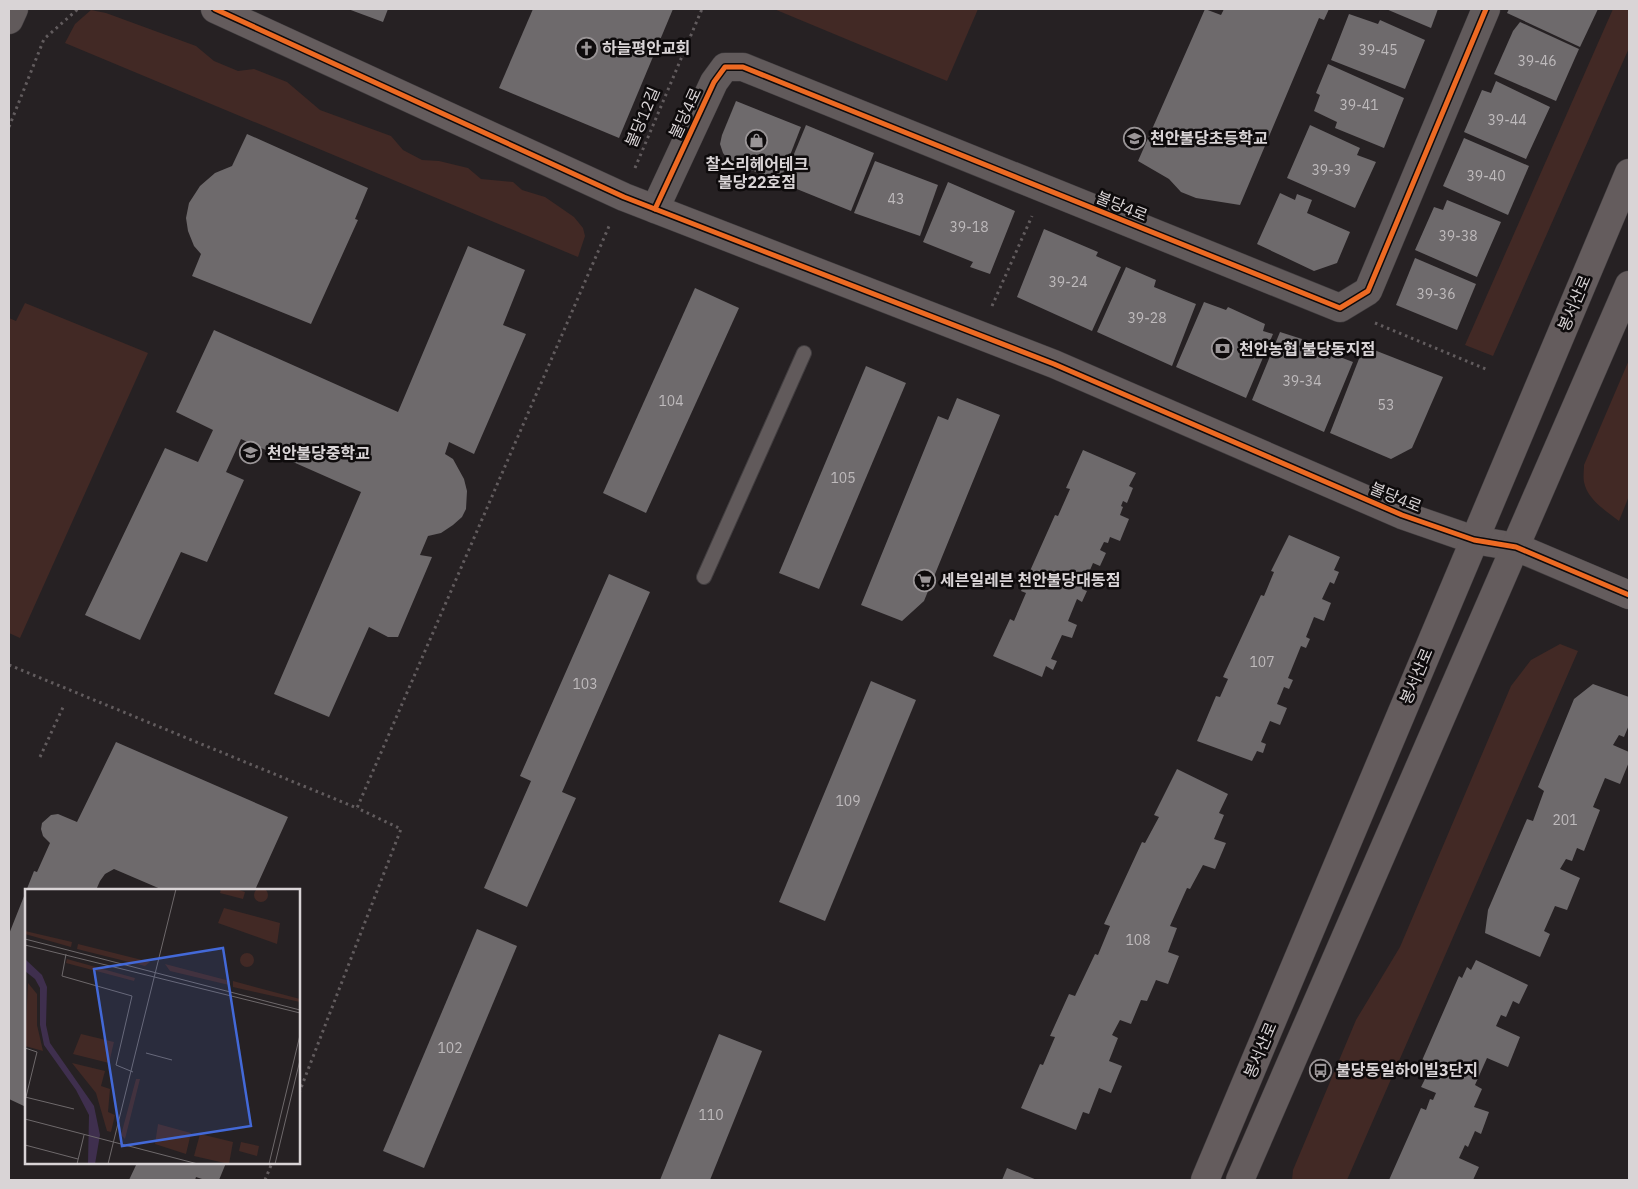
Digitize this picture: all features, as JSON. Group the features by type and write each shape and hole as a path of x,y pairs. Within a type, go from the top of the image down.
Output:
{"street":[{"path":"9,20 14,9"},
{"name":"불당4로","path":"215,9 655,209 1054,364 1402,514 1474,540 1516,547 1629,595"},
{"path":"1340,308 1368,291 1486,9"},
{"name":"불당4로","path":"655,209 714,82 725,67 743,67 1340,308"},
{"name":"봉서산로","path":"1205,1180 1629,173"},
{"name":"봉서산로","path":"1240,1180 1629,286"}],"lane":[{"path":"704,577 804,352"}],"path":[{"path":"9,127 44,39 78,9"},
{"path":"979,335 1044,188"},
{"path":"1340,308 1488,370"},
{"path":"9,665 356,808 401,829 300,1090"},
{"path":"40,757 64,705"},
{"path":"265,1180 272,1164"}],"shaded area":[{"path":"774,9 978,9 947,81"},
{"path":"1613,9 1629,9 1629,48 1493,356 1465,345"},
{"path":"91,10 106,13 196,46 214,61 238,71 254,69 287,82 320,110 391,136 403,150 422,160 439,161 468,168 481,179 513,182 522,190 545,197 574,217 583,228 585,236 578,257 65,43 75,24"},
{"path":"25,303 148,353 20,638 9,633 9,318 16,321"},
{"path":"1629,360 1629,496 1619,521 1589,494 1584,482 1584,465"},
{"path":"1560,644 1578,651 1347,1180 1292,1180 1293,1170 1356,1020 1400,947 1511,686 1531,660"}],"building":[{"path":"348,9 388,9 383,22"},
{"name":"하늘평안교회","path":"533,9 673,9 619,138 499,88"},
{"path":"1205,9 1221,15 1224,9 1329,9 1324,20 1319,18 1240,205 1196,198 1181,192 1169,179 1138,161"},
{"path":"1386,9 1438,9 1431,28"},
{"path":"1509,9 1598,9 1580,47 1507,13"},
{"path":"1349,14 1378,24 1380,20 1425,40 1405,89 1331,60"},
{"path":"1520,22 1579,49 1556,101 1494,74 1513,31"},
{"path":"1328,64 1404,98 1384,148 1335,128 1337,122 1314,111 1320,95 1316,93"},
{"path":"1496,81 1550,107 1526,159 1464,132 1482,90 1491,93"},
{"path":"736,101 801,127 780,181 730,162 723,153 720,144 722,135"},
{"path":"806,125 874,153 851,211 782,183"},
{"path":"1310,125 1360,148 1357,155 1376,162 1355,208 1287,178"},
{"path":"247,134 368,188 355,219 358,220 311,324 192,276 201,254 194,246 188,231 186,218 189,203 200,186 215,173 232,166"},
{"path":"1464,138 1529,166 1508,215 1443,186"},
{"path":"875,161 938,185 920,236 854,213"},
{"path":"948,182 1015,211 990,274 970,267 973,262 923,242"},
{"path":"1280,193 1295,200 1297,194 1312,200 1307,213 1350,232 1337,263 1314,271 1257,244"},
{"path":"1447,200 1501,222 1477,277 1415,250 1434,207 1443,210"},
{"path":"1044,229 1098,252 1096,256 1121,267 1092,331 1017,297"},
{"path":"468,246 525,270 503,325 526,334 474,454 449,442 445,454 453,459 464,479 467,491 466,509 462,517 441,533 428,536 420,555 432,557 398,637 388,637 369,627 329,717 274,694 361,492 241,439 226,472 244,480 207,562 181,552 140,640 85,615 165,448 198,462 213,430 176,412 214,330 398,412"},
{"path":"1415,258 1476,284 1457,330 1396,305"},
{"path":"1126,267 1156,280 1154,287 1196,304 1172,366 1097,332"},
{"path":"695,288 739,308 646,513 603,493"},
{"path":"1204,302 1226,310 1228,307 1265,324 1263,331 1273,334 1246,398 1176,367"},
{"path":"1280,332 1302,339 1299,347 1330,359 1332,354 1353,362 1324,432 1252,400"},
{"path":"1364,346 1443,377 1412,448 1391,459 1330,433"},
{"path":"866,366 906,383 819,589 779,573"},
{"path":"957,398 1000,415 924,601 902,621 861,605 938,416 948,420"},
{"path":"1083,450 1136,473 1129,486 1133,488 1127,503 1123,501 1121,506 1123,507 1120,515 1129,519 1120,541 1110,537 1108,543 1104,542 1100,550 1106,553 1100,566 1093,563 1082,589 1087,591 1082,602 1077,599 1068,621 1077,625 1072,638 1062,635 1051,659 1057,661 1053,670 1046,666 1042,677 993,656 1010,619 1014,621 1026,593 1021,591 1055,515 1058,516 1070,489 1066,488"},
{"path":"1289,535 1340,557 1334,570 1339,572 1334,584 1330,582 1322,599 1331,603 1324,621 1314,617 1306,637 1310,639 1306,648 1301,646 1288,678 1293,680 1289,689 1284,687 1277,704 1287,708 1280,725 1270,721 1261,742 1266,744 1263,753 1257,751 1252,761 1197,741 1216,696 1220,697 1228,679 1223,677 1261,595 1264,596 1274,572 1271,571"},
{"path":"609,574 650,592 562,792 576,798 527,907 484,888 531,781 520,776"},
{"path":"871,681 916,700 825,921 779,902"},
{"path":"1593,684 1629,697 1629,725 1624,737 1619,735 1613,745 1629,752 1629,762 1620,784 1605,778 1593,807 1600,810 1584,851 1577,848 1572,861 1566,859 1560,869 1580,878 1567,910 1555,906 1544,931 1550,934 1540,957 1485,933 1488,910 1527,819 1533,821 1544,791 1538,787 1574,699"},
{"path":"116,742 288,817 255,889 161,889 114,869 105,874 96,889 26,889 34,871 37,872 50,843 43,836 42,823 51,815 58,814 77,822"},
{"path":"1177,769 1228,794 1219,813 1224,815 1214,839 1226,843 1215,869 1203,865 1190,889 1187,888 1170,926 1177,928 1168,952 1179,956 1168,984 1156,980 1147,1001 1141,1000 1131,1024 1120,1020 1112,1035 1118,1038 1109,1061 1122,1066 1111,1093 1099,1088 1089,1114 1083,1112 1076,1130 1021,1108 1040,1064 1043,1065 1055,1037 1050,1036 1069,994 1075,996 1095,954 1098,955 1110,926 1104,924 1142,842 1145,843 1159,817 1154,815"},
{"path":"25,894 25,1107 9,1099 9,934"},
{"path":"477,929 517,946 424,1168 383,1151"},
{"path":"1476,960 1528,985 1519,1004 1513,1001 1506,1017 1501,1015 1496,1026 1520,1037 1508,1067 1487,1058 1475,1085 1482,1089 1474,1107 1489,1112 1481,1134 1475,1131 1468,1147 1465,1145 1459,1158 1479,1167 1473,1180 1389,1180 1421,1108 1426,1110 1430,1099 1433,1100 1436,1093 1421,1087 1426,1077 1422,1075 1425,1066 1420,1065 1459,976 1462,978 1467,967 1471,970"},
{"path":"719,1034 762,1051 710,1180 660,1180"},
{"path":"137,1164 226,1164 219,1180 205,1180 196,1177 195,1180 129,1180"},
{"path":"1007,1168 1037,1180 1002,1180"}],"cycle path":[{"path":"215,9 624,197 1054,364 1402,515 1474,540 1516,547 1629,595"},
{"path":"655,209 714,82 725,67 743,67 1340,308 1368,291 1486,9"}],"place":[{"name":"하늘평안교회","path":"586,48"},
{"name":"천안불당초등학교","path":"1134,138"},
{"name":"찰스리헤어테크 불당22호점","path":"757,140"},
{"name":"천안농협 불당동지점","path":"1223,349"},
{"name":"천안불당중학교","path":"251,453"},
{"name":"세븐일레븐 천안불당대동점","path":"924,580"},
{"name":"불당동일하이빌3단지","path":"1320,1070"}]}
